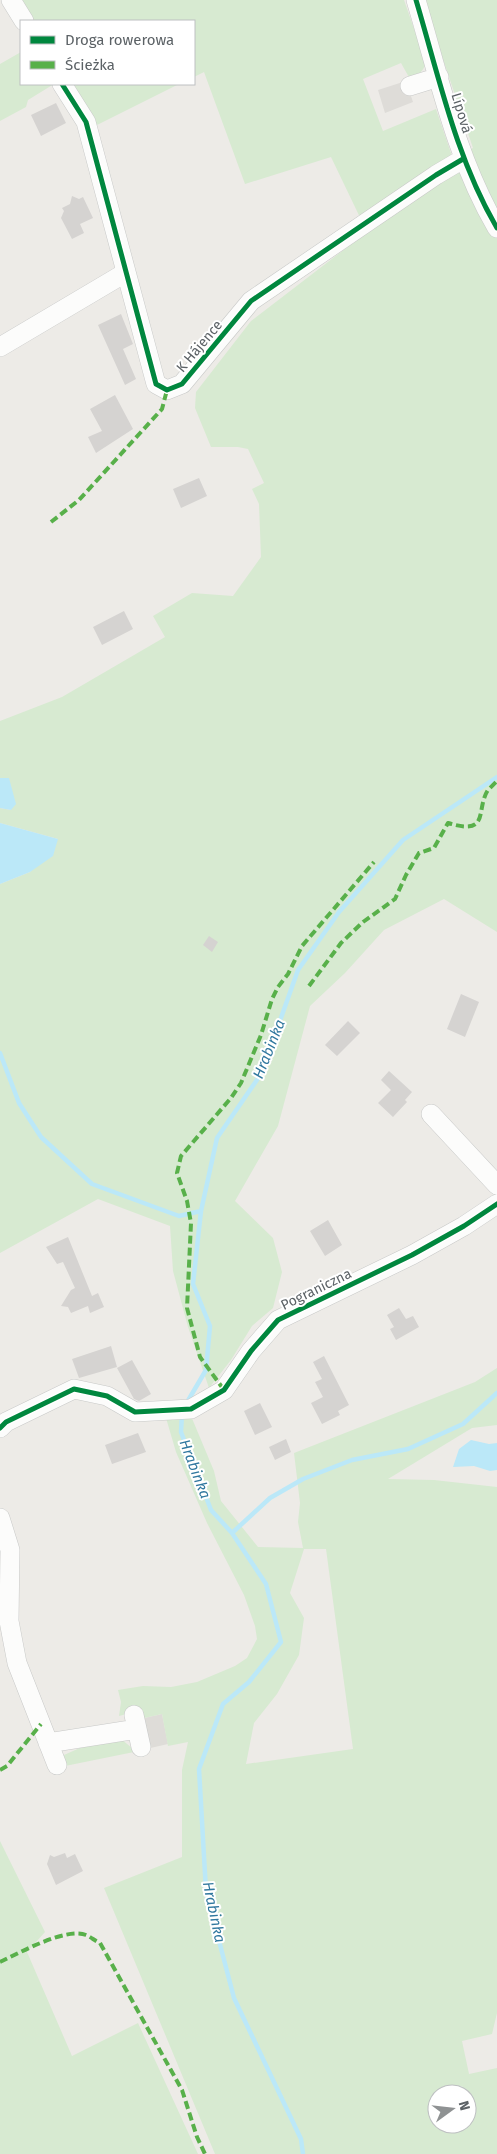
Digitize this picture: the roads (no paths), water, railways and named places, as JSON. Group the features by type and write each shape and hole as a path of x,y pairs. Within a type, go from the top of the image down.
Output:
{"street":[{"path":"11,0 23,20"},
{"name":"Lípová","path":"416,0 463,158 483,204 497,228"},
{"path":"410,86 439,76"},
{"name":"K Hájence","path":"63,85 86,122 156,384 167,390 182,384 251,301 463,158"},
{"path":"0,347 125,273"},
{"path":"431,1114 497,1185"},
{"name":"Pograniczna","path":"0,1428 6,1422 74,1389 107,1396 135,1412 190,1410 224,1390 251,1351 278,1320 412,1255 497,1204"},
{"path":"0,1518 10,1550 9,1621 17,1663 57,1765"},
{"path":"48,1743 137,1731"}],"water":[{"path":"0,778 9,778 16,804 11,810 0,808"},
{"path":"0,823 58,839 53,856 30,872 0,884"},
{"path":"471,1440 489,1444 497,1443 497,1470 490,1471 474,1466 453,1467 459,1449"}],"waterway":[{"name":"Hrabinka","path":"186,1404 206,1370 210,1326 193,1284 201,1211 217,1138 261,1074 298,970 339,912 403,840 497,777"},
{"path":"0,1053 19,1103 41,1137 92,1184 179,1216 201,1211"},
{"path":"232,1533 270,1498 303,1479 352,1460 408,1449 463,1424 497,1393"},
{"name":"Hrabinka","path":"182,1414 181,1432 211,1510 232,1533 266,1584 281,1642 249,1682 223,1704 199,1769 206,1891 234,1998 301,2139 303,2154"}]}
